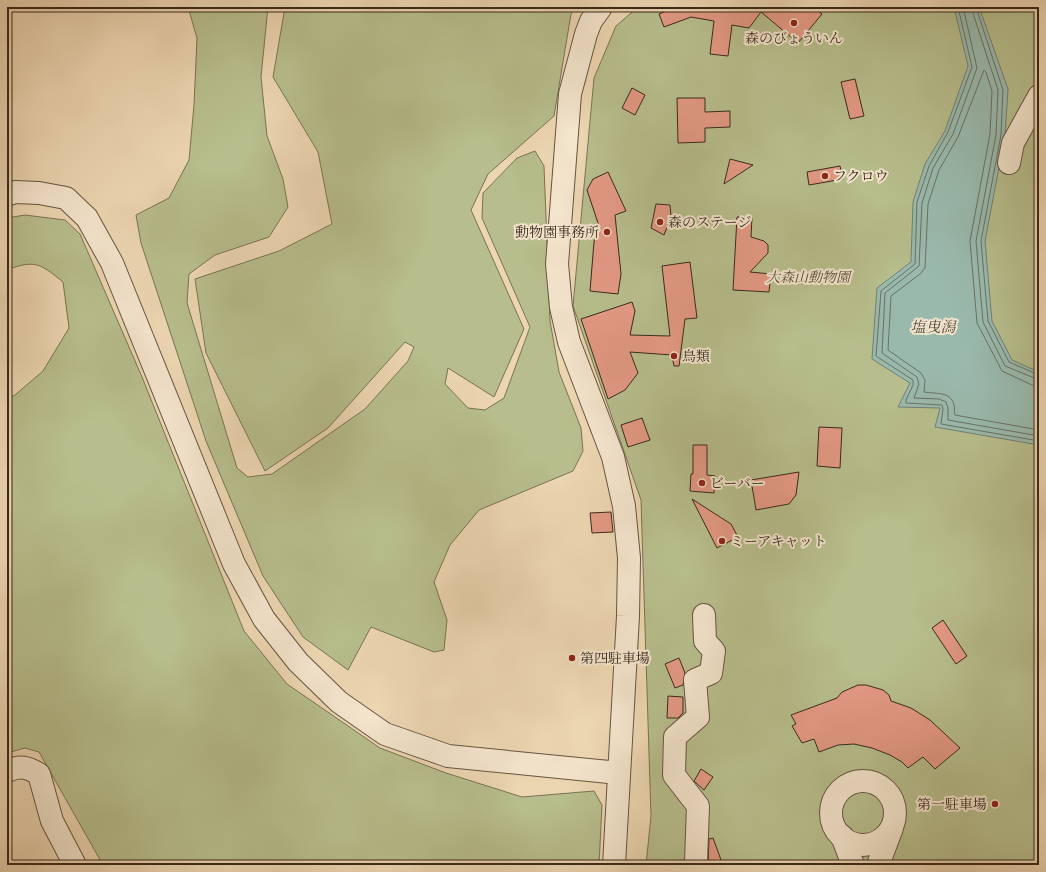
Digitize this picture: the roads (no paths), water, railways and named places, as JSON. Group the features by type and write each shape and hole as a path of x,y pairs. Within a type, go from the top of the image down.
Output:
{"street":[{"path":"601,7 591,21 570,94 557,264 561,307 569,342 613,457 624,506 629,558 628,616 614,865"},
{"path":"1009,163 1013,143 1039,96"},
{"path":"7,195 15,192 39,193 66,198 87,218 112,263 234,564 264,619 298,662 339,702 385,734 448,756 619,773"},
{"path":"694,865 696,862 698,806 674,776 675,737 698,717 695,680 711,673 714,651 705,641 704,615"},
{"path":"7,771 18,766 29,768 39,774 52,821 75,865"},
{"path":"878,865 892,827 895,817 895,807 891,797 885,789 876,783 865,781 854,782 845,787 837,795 832,804 831,815 834,826 848,841 868,845 877,842 886,836 892,827"},
{"path":"842,836 853,865"}],"water":[{"name":"塩曳潟","path":"954,7 979,7 1008,89 1005,136 985,241 992,321 1012,360 1039,372 1039,445 935,427 940,408 898,407 910,383 872,359 877,288 911,262 913,202 925,164 945,131 968,66"}],"place":[{"name":"森のびょういん","path":"794,23"},
{"name":"フクロウ","path":"825,176"},
{"name":"森のステージ","path":"660,222"},
{"name":"動物園事務所","path":"607,232"},
{"name":"鳥類","path":"674,356"},
{"name":"ビーバー","path":"702,483"},
{"name":"ミーアキャット","path":"722,541"},
{"name":"第四駐車場","path":"572,658"},
{"name":"第一駐車場","path":"995,804"}],"park label":[{"name":"大森山動物園","path":"808,277"}]}
